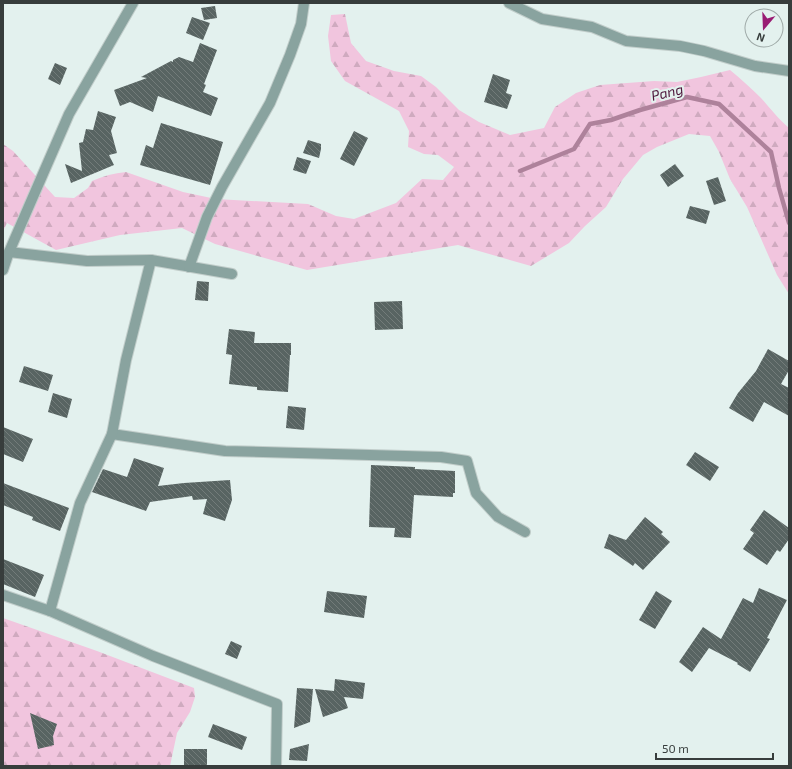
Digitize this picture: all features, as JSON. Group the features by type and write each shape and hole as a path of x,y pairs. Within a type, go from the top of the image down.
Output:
{"street":[{"path":"3,270 69,114 133,3"},
{"path":"189,266 207,217 222,187 270,103 301,24 304,3"},
{"path":"510,3 542,19 592,27 626,41 680,46 704,51 755,66 789,71"},
{"path":"10,252 87,261 151,260 232,274"},
{"path":"50,611 80,503 112,434 126,360 151,260"},
{"path":"112,434 225,451 441,457 468,461 476,493 498,517 525,532"},
{"path":"3,595 50,611 153,656 277,704 276,766"}],"green space":[{"path":"345,14 351,43 366,61 394,71 421,76 436,87 459,110 479,122 510,135 544,128 555,107 576,93 600,85 654,81 677,82 730,70 757,94 789,128 789,294 777,275 747,207 730,179 719,152 710,136 689,134 657,147 643,155 623,179 606,207 569,243 531,266 458,245 307,270 215,244 182,228 120,235 56,250 7,223 3,231 3,144 13,151 55,197 74,198 88,188 92,181 109,175 126,172 183,192 216,199 308,204 336,216 354,219 396,203 422,179 443,180 454,167 438,155 424,154 408,147 409,131 399,111 345,81 331,61 328,36 331,15"},
{"path":"3,618 97,651 194,688 195,697 190,712 177,733 170,766 3,766"}],"building":[{"path":"215,6 217,18 204,20 201,8"},
{"path":"192,17 210,23 203,40 186,33"},
{"path":"200,43 217,50 204,84 206,85 203,92 218,98 211,116 158,96 153,112 130,102 120,106 114,90 147,78 141,77 171,61 173,62 173,60 179,57 193,62"},
{"path":"55,63 67,68 60,85 48,79"},
{"path":"493,74 510,80 506,93 512,95 507,109 484,102"},
{"path":"98,111 116,117 111,131 117,153 109,155 114,165 71,183 65,164 82,171 79,143 83,142 86,129 93,130"},
{"path":"161,123 223,142 210,185 140,165 146,145 153,148"},
{"path":"354,131 368,138 354,166 340,159"},
{"path":"308,140 321,144 319,158 303,153"},
{"path":"297,157 311,161 306,174 293,170"},
{"path":"675,164 684,176 668,187 660,175"},
{"path":"718,177 726,201 714,205 706,181"},
{"path":"690,206 710,211 706,224 686,218"},
{"path":"197,281 209,282 208,301 195,300"},
{"path":"402,301 403,329 375,330 374,302"},
{"path":"229,329 255,332 254,343 291,343 288,392 257,390 257,387 229,384 232,355 226,354"},
{"path":"768,349 789,361 789,370 781,384 789,388 789,416 764,402 753,422 729,408 738,393 756,371"},
{"path":"24,366 53,375 48,391 19,382"},
{"path":"53,393 72,399 67,418 48,412"},
{"path":"288,406 306,408 304,430 286,428"},
{"path":"3,427 33,439 23,462 3,454"},
{"path":"695,452 719,467 710,481 686,465"},
{"path":"134,458 164,468 158,486 230,480 232,500 225,521 203,514 207,499 193,500 192,496 150,502 146,511 92,492 103,469 127,477"},
{"path":"371,465 455,471 455,493 453,493 453,497 414,495 411,538 394,537 395,528 369,527"},
{"path":"3,483 69,508 60,531 32,520 33,517 3,505"},
{"path":"764,510 789,528 789,539 780,552 777,550 767,565 743,549 754,533 750,530"},
{"path":"645,517 663,532 661,534 670,542 643,570 635,563 633,566 610,550 604,548 609,534 626,540"},
{"path":"3,559 44,575 35,597 3,584"},
{"path":"759,588 787,600 767,638 770,639 750,672 737,664 738,663 709,648 692,672 679,662 703,627 721,639 743,598 753,603"},
{"path":"327,591 367,596 364,618 324,612"},
{"path":"656,591 672,601 655,629 639,620"},
{"path":"231,641 242,646 237,659 225,654"},
{"path":"335,679 365,683 363,699 344,697 348,708 323,717 315,689 334,691"},
{"path":"297,688 313,689 310,722 294,728"},
{"path":"30,713 57,724 53,736 54,745 38,749"},
{"path":"213,724 247,737 242,750 208,737"},
{"path":"309,744 307,761 289,760 290,749"},
{"path":"184,749 207,749 207,766 184,766"}],"waterway":[{"name":"Pang","path":"520,171 574,149 590,124 611,120 687,97 719,104 771,152 789,223"}]}
